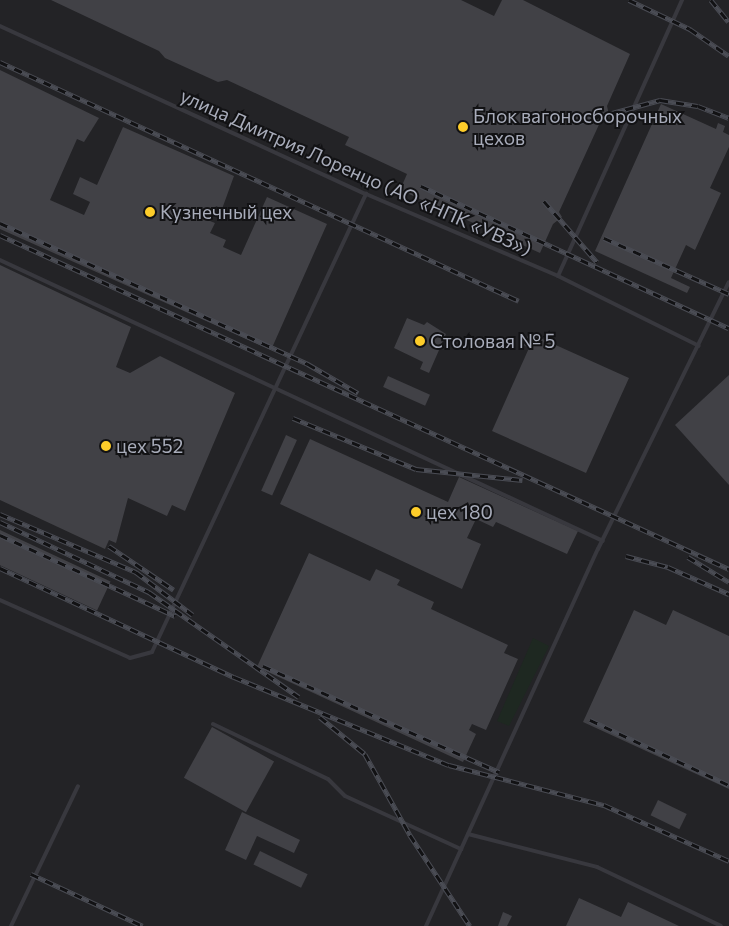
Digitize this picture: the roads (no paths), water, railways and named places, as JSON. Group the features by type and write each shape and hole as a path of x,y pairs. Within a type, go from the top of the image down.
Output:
{"lane":[{"path":"558,276 682,0"},
{"name":"улица Дмитрия Лоренцо (АО «НПК «УВЗ»)","path":"0,26 366,194 558,276 698,346"},
{"path":"0,600 130,658 147,656 366,194"},
{"path":"0,260 603,541"},
{"path":"426,926 603,541 729,282"},
{"path":"214,724 328,779 345,796 461,849"},
{"path":"11,926 78,786"},
{"path":"468,834 597,867 721,926"}],"railway":[{"path":"629,0 690,29 729,56"},
{"path":"711,0 729,22"},
{"path":"0,62 519,301"},
{"path":"579,122 660,100 698,106 729,118"},
{"path":"421,186 729,328"},
{"path":"544,201 597,262"},
{"path":"0,223 308,364 358,393"},
{"path":"0,235 729,569"},
{"path":"604,238 729,294"},
{"path":"293,418 416,469 522,480"},
{"path":"0,514 136,572 193,615"},
{"path":"0,522 149,592 299,697"},
{"path":"0,535 175,616"},
{"path":"109,546 174,590"},
{"path":"626,556 668,567 729,594"},
{"path":"688,557 729,582"},
{"path":"0,568 234,677 449,765 604,805 729,861"},
{"path":"263,666 499,772"},
{"path":"320,717 365,754 410,835 470,926"},
{"path":"590,720 729,785"},
{"path":"31,874 143,926"}],"place":[{"name":"Блок вагоносборочных цехов","path":"463,127"},
{"name":"Кузнечный цех","path":"150,212"},
{"name":"Столовая № 5","path":"420,341"},
{"name":"цех 552","path":"106,446"},
{"name":"цех 180","path":"416,512"}]}
